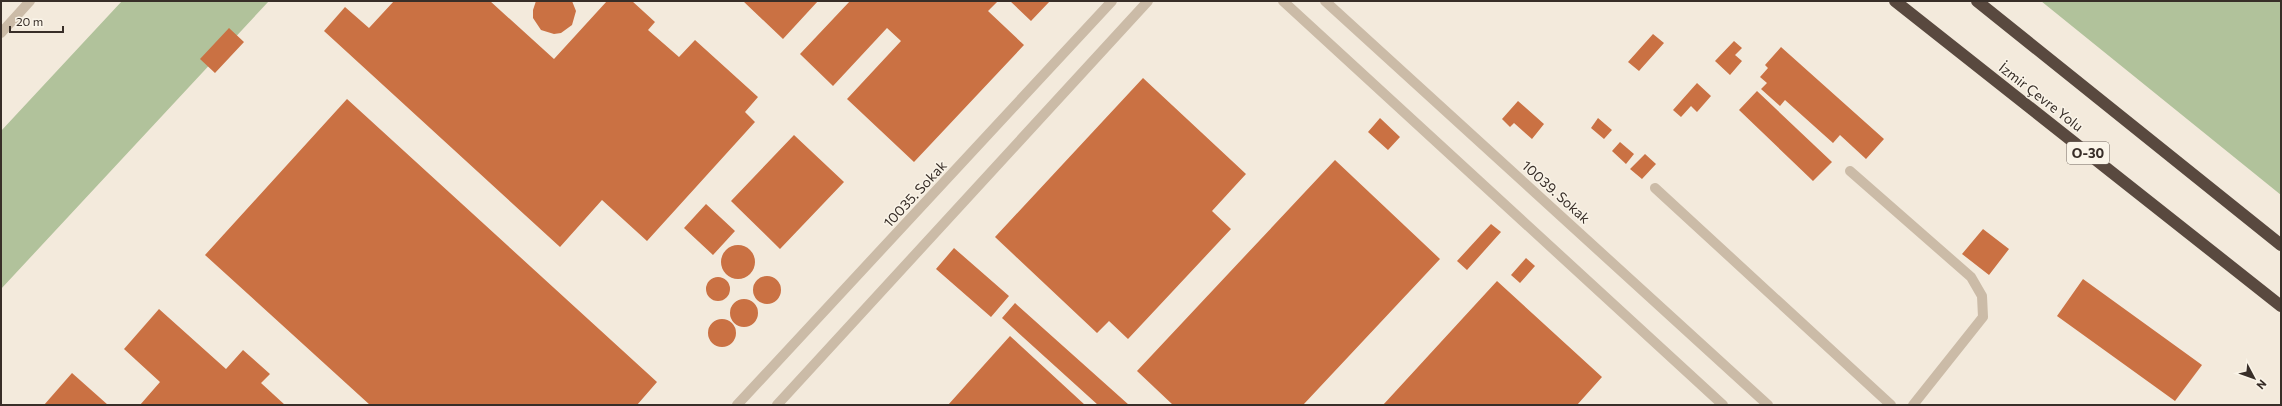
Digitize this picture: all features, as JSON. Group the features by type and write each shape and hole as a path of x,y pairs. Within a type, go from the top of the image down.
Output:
{"highway":[{"name":"İzmir Çevre Yolu","path":"1895,1 2281,306"},
{"path":"1977,1 2281,245"}],"street":[{"path":"1,32 30,1"},
{"name":"10035. Sokak","path":"737,405 1112,1"},
{"path":"777,405 1148,1"},
{"path":"1283,1 1723,405"},
{"name":"10039. Sokak","path":"1325,1 1768,405"},
{"path":"1850,171 1972,277 1982,296 1983,318 1913,405"},
{"path":"1655,188 1891,405"}],"green space":[{"path":"122,1 269,1 1,289 1,131"},
{"path":"2041,1 2281,1 2281,195"}],"building":[{"path":"394,1 490,1 554,59 607,1 632,1 655,22 648,30 679,57 695,40 758,97 745,112 755,122 647,241 602,200 560,247 324,31 345,7 369,28"},
{"path":"536,1 572,1 576,11 572,25 561,33 554,34 541,30 533,18 533,10"},
{"path":"743,1 818,1 783,39"},
{"path":"850,1 998,1 988,11 1024,45 914,162 847,99 901,41 887,28 833,86 800,54"},
{"path":"1010,1 1050,1 1031,21"},
{"path":"229,28 244,42 215,73 200,59"},
{"path":"1653,34 1664,43 1639,71 1628,62"},
{"path":"1734,41 1742,48 1735,55 1742,61 1730,75 1715,61"},
{"path":"1781,47 1884,139 1866,159 1840,135 1833,143 1785,100 1780,106 1761,89 1767,83 1760,77 1768,68 1765,65"},
{"path":"1143,78 1246,174 1212,211 1231,229 1128,339 1109,321 1097,333 995,237"},
{"path":"1697,83 1711,96 1697,112 1691,106 1681,117 1673,110"},
{"path":"1757,91 1832,162 1813,181 1739,110"},
{"path":"347,99 657,382 637,405 370,405 205,255"},
{"path":"1518,101 1544,124 1532,139 1514,123 1510,127 1502,119"},
{"path":"1380,118 1400,137 1388,150 1368,132"},
{"path":"1598,118 1612,130 1604,139 1591,128"},
{"path":"794,135 844,182 780,249 731,201"},
{"path":"1620,142 1634,154 1626,164 1612,151"},
{"path":"1645,154 1656,164 1642,179 1630,169"},
{"path":"1335,160 1440,259 1303,405 1173,405 1137,371"},
{"path":"706,204 735,231 713,255 684,228"},
{"path":"1491,224 1501,232 1467,270 1457,261"},
{"path":"1983,229 2009,249 1989,275 1962,254"},
{"path":"738,245 750,250 755,262 750,274 738,279 726,274 721,262 726,250"},
{"path":"954,248 1009,296 991,317 936,269"},
{"path":"1526,258 1535,266 1520,283 1511,275"},
{"path":"767,276 777,280 781,290 777,300 767,304 757,300 753,290 757,280"},
{"path":"718,277 726,281 730,289 726,297 718,301 710,297 706,289 710,281"},
{"path":"2083,279 2202,365 2175,401 2057,316"},
{"path":"1497,281 1602,377 1577,405 1383,405"},
{"path":"744,299 754,303 758,313 754,323 744,327 734,323 730,313 734,303"},
{"path":"1015,303 1129,405 1098,405 1002,318"},
{"path":"159,309 226,369 243,350 270,374 261,383 285,405 140,405 160,382 124,349"},
{"path":"722,319 732,323 736,333 732,343 722,347 712,343 708,333 712,323"},
{"path":"1010,336 1085,405 948,405"},
{"path":"72,373 108,405 44,405"}]}
